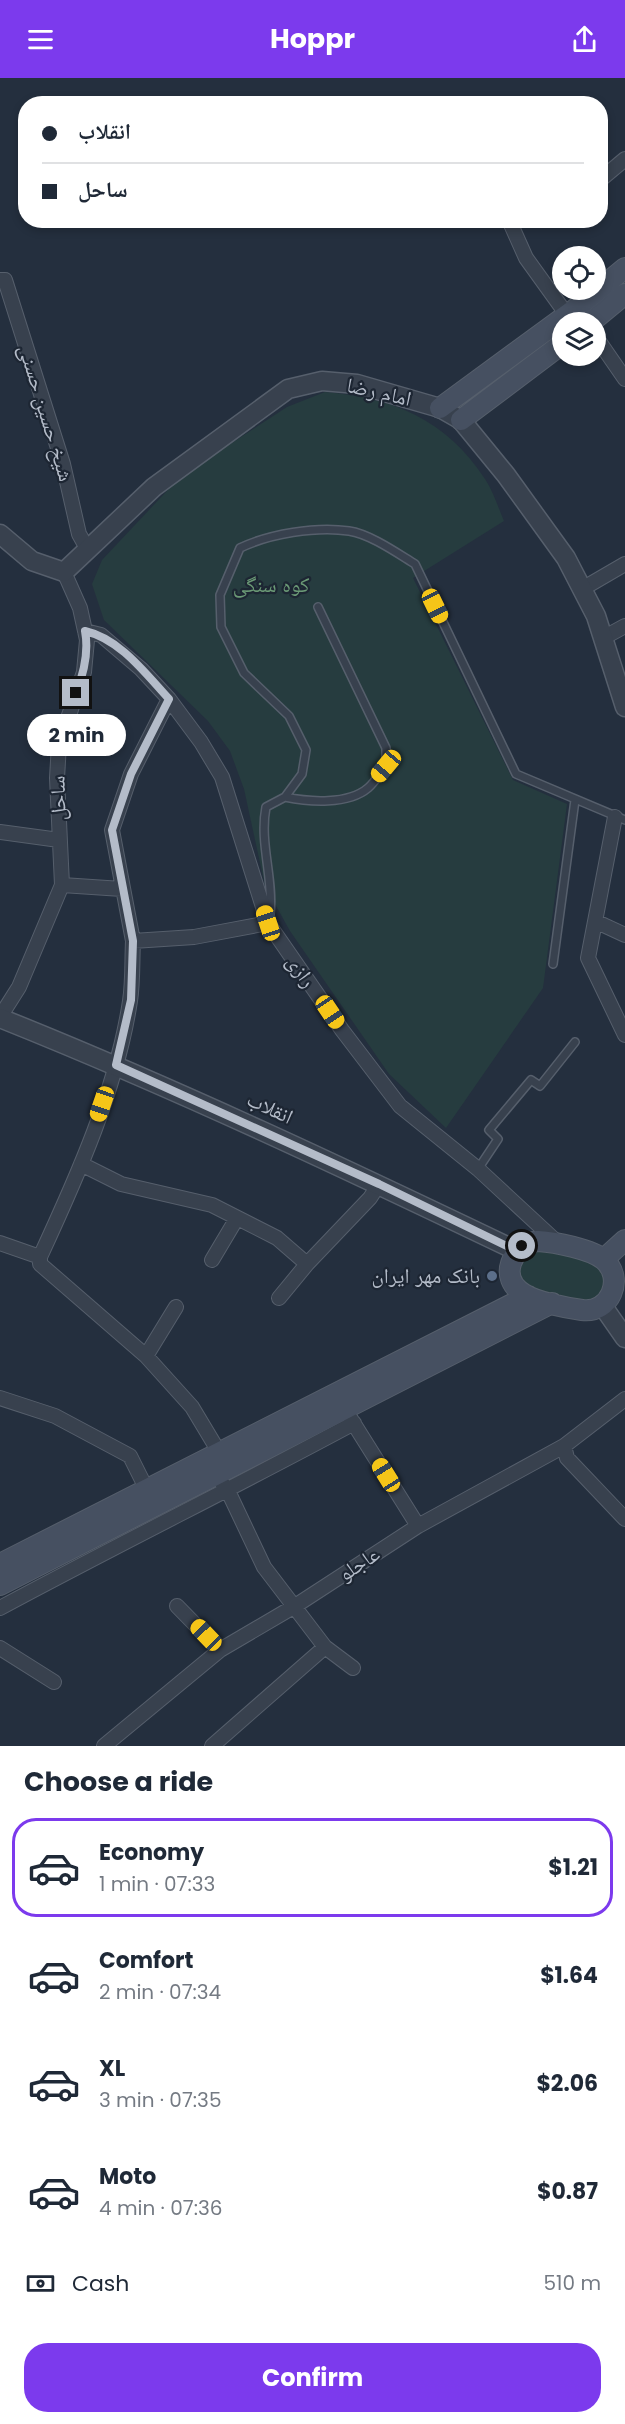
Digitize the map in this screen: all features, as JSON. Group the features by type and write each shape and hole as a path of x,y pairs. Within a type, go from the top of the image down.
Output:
{"main road":[{"path":"580,312 625,268"},
{"path":"603,312 625,294"},
{"path":"440,408 552,332"},
{"path":"461,420 552,352"},
{"path":"614,1263 593,1254 538,1241 530,1242 517,1251 512,1258 510,1275 518,1289 528,1296 586,1311 612,1303 614,1263 625,1240"},
{"path":"0,1564 528,1296"},
{"path":"0,1585 223,1483 350,1416 552,1303"},
{"path":"214,1455 223,1483"}],"street":[{"path":"608,173 625,159"},
{"path":"512,228 526,258 573,312"},
{"name":"شیخ حسین حسنی","path":"0,280 5,280 63,464 79,534 88,550"},
{"path":"606,351 625,379"},
{"name":"امام رضا","path":"64,572 154,487 288,390 322,381 357,384 440,408 461,420 506,475 566,558 596,616 625,707"},
{"path":"0,534 32,561 64,572"},
{"path":"582,589 625,564"},
{"name":"ساحل","path":"0,1017 19,987 62,885 57,778 59,744 84,672 87,640 80,608 64,572"},
{"path":"603,638 625,626"},
{"name":"رازی","path":"85,631 101,635 118,647 169,699 201,742 222,777 268,923 342,1030 400,1106 478,1169 561,1245"},
{"path":"169,699 131,774 112,830 133,941 131,1000 116,1065 81,1164 40,1257 40,1264 146,1356 192,1407 214,1455"},
{"path":"620,819 588,958 625,1035"},
{"path":"0,831 59,840"},
{"path":"62,885 122,889"},
{"path":"597,922 625,934"},
{"path":"133,941 194,937 268,923"},
{"name":"انقلاب","path":"0,1017 116,1065 379,1184 517,1251"},
{"path":"81,1164 122,1184 212,1205 277,1238 307,1264"},
{"path":"279,1298 307,1264 370,1198 379,1184"},
{"path":"212,1260 237,1218"},
{"path":"0,1243 40,1257"},
{"path":"612,1303 625,1338"},
{"path":"146,1356 176,1307"},
{"path":"0,1398 55,1416 130,1455 147,1490"},
{"name":"عاجلو","path":"104,1746 220,1650 295,1606 418,1526 564,1446 625,1399"},
{"path":"350,1416 418,1526"},
{"path":"564,1446 567,1458 625,1519"},
{"path":"0,1608 223,1483 264,1568 325,1647 353,1668"},
{"path":"177,1606 220,1650"},
{"path":"212,1746 325,1647"},
{"path":"0,1648 54,1682"}],"lane":[{"path":"268,923 271,900 263,824 266,807 285,797 302,774 306,750 289,717 244,673 221,627 220,595 240,548 258,539 301,532 350,531 389,547 415,564 516,774 620,819"},
{"path":"285,797 300,800 347,798 367,788 386,766 386,748 318,607"},
{"path":"553,964 575,800"},
{"path":"478,1169 498,1139 489,1130 531,1080 540,1086 575,1042"}],"green space":[{"name":"کوه سنگی","path":"325,392 373,400 416,415 453,441 470,458 488,484 504,521 413,578 513,780 567,804 543,988 446,1128 389,1074 290,931 265,886 244,789 230,751 208,721 104,620 92,584 102,560 181,476 287,407"},
{"path":"538,1248 591,1260 602,1266 606,1290 592,1303 533,1291 519,1280 518,1261"}],"place":[{"name":"بانک مهر ایران","path":"492,1276"}],"route":[{"path":"76,693 84,672 87,640 85,631 101,635 118,647 169,699 131,774 112,830 133,941 131,1000 116,1065 379,1184 517,1251 522,1246"}]}
